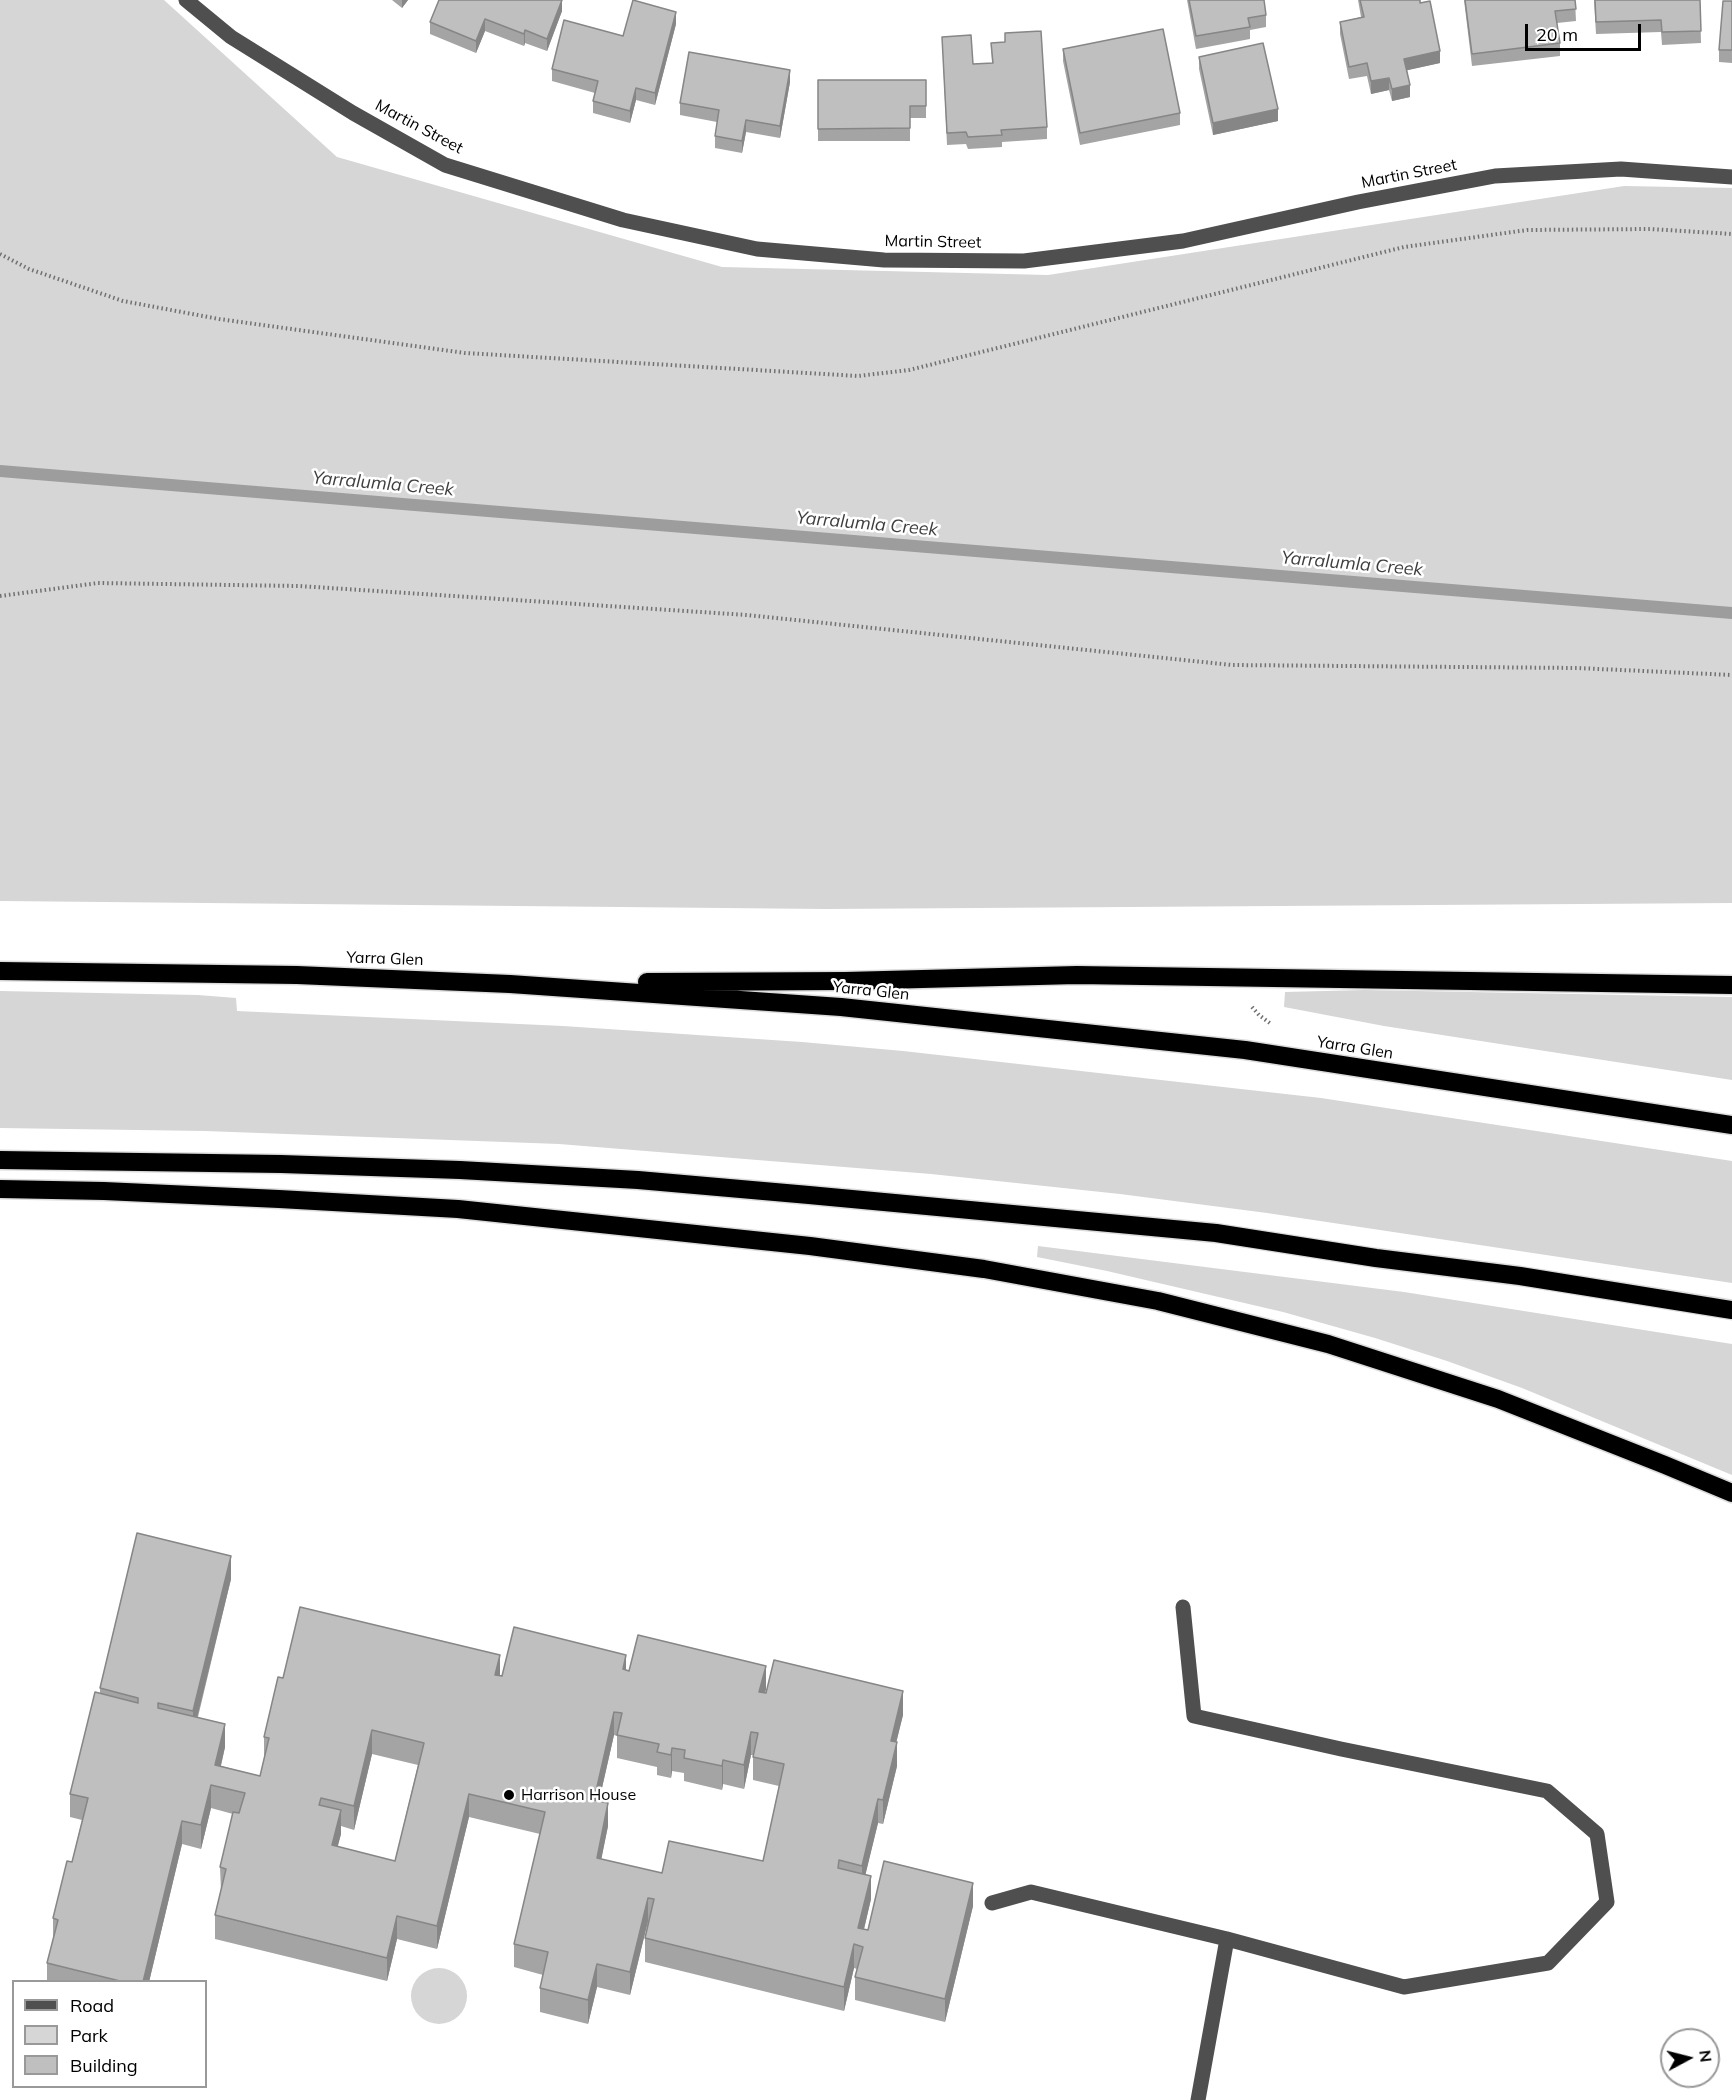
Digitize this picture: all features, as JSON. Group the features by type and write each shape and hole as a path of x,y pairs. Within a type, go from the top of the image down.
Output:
{"highway":[{"name":"Yarra Glen","path":"0,971 297,975 510,984 841,1007 1245,1050 1732,1125"},
{"path":"510,984 845,981 1077,975 1732,985"},
{"path":"0,1160 270,1163 638,1180 1216,1233 1376,1258 1520,1276 1732,1310"},
{"path":"0,1189 104,1191 458,1209 810,1246 984,1269 1158,1301 1328,1344 1498,1399 1732,1493"}],"street":[{"name":"Martin Street","path":"186,0 231,37 353,113 445,165 623,220 757,249 884,260 1024,261 1183,241 1358,201 1495,176 1621,169 1732,177"},
{"path":"992,1904 1031,1892 1227,1939 1404,1987 1548,1963 1607,1902 1597,1834 1547,1791 1194,1716 1182,1607"},
{"path":"1198,2100 1227,1939"}],"path":[{"path":"0,254 30,269 123,301 219,319 465,353 858,376 909,370 1404,247 1527,230 1650,229 1732,234"},
{"path":"0,596 98,583 299,586 747,615 1232,665 1577,668 1732,675"}],"green space":[{"path":"0,0 164,0 337,157 722,267 1048,275 1624,186 1732,188 1732,903 826,909 0,901"},
{"path":"1365,990 1732,997 1732,1080 1384,1026 1284,1007 1285,992"},
{"path":"0,991 198,995 236,998 237,1011 563,1026 903,1051 1321,1098 1732,1161 1732,1283 1267,1213 1120,1194 931,1174 559,1144 205,1131 0,1128"},
{"path":"1038,1246 1404,1292 1732,1344 1732,1475 1522,1388 1447,1361 1283,1312 1037,1257"},
{"path":"433,1968 445,1968 455,1972 463,1980 467,1996 463,2012 455,2020 445,2024 433,2024 423,2020 415,2012 411,2002 411,1990 415,1980 423,1972"}],"building":[{"path":"439,0 562,0 547,39 525,30 524,34 485,19 476,41 430,22"},
{"path":"633,0 676,12 655,93 636,88 630,111 593,101 598,81 552,69 564,20 623,36"},
{"path":"1189,0 1264,0 1266,15 1248,18 1250,27 1196,36"},
{"path":"1360,0 1420,0 1420,3 1430,1 1440,51 1404,59 1410,85 1392,89 1389,78 1371,81 1367,63 1349,67 1340,22 1364,17"},
{"path":"1465,0 1575,0 1576,9 1555,11 1560,43 1472,54"},
{"path":"1595,0 1700,0 1701,31 1662,32 1661,20 1596,22"},
{"path":"1723,1 1732,1 1732,50 1719,50"},
{"path":"1163,29 1180,113 1080,133 1063,49"},
{"path":"1041,31 1047,127 1001,130 1002,135 968,137 966,132 947,133 942,37 971,35 973,64 993,63 991,43 1005,42 1005,33"},
{"path":"1263,43 1278,109 1213,123 1199,57"},
{"path":"689,52 790,70 780,126 746,120 742,141 715,136 719,110 680,103"},
{"path":"818,80 926,80 926,106 910,106 910,128 818,129"},
{"name":"Harrison House","path":"137,1533 231,1556 193,1711 158,1703 158,1708 225,1724 215,1765 260,1776 269,1738 264,1737 278,1677 283,1678 300,1607 500,1655 495,1675 502,1676 514,1627 626,1655 623,1669 629,1671 638,1635 766,1666 759,1692 766,1693 774,1660 903,1691 891,1741 897,1742 883,1800 878,1799 862,1866 839,1860 838,1868 871,1876 858,1928 868,1930 884,1861 973,1883 945,1999 855,1977 863,1947 854,1944 844,1987 645,1938 654,1899 648,1898 630,1972 597,1964 588,2000 540,1988 548,1952 514,1944 545,1812 469,1794 437,1926 397,1916 387,1958 215,1915 226,1869 220,1867 233,1812 239,1813 245,1793 211,1785 201,1825 182,1821 143,1980 116,1980 47,1963 58,1920 53,1918 67,1861 72,1862 88,1798 70,1794 95,1692 138,1703 138,1698 100,1688","holes":["614,1712 622,1713 617,1735 659,1744 657,1752 671,1755 672,1748 685,1750 684,1758 722,1766 723,1760 744,1765 751,1732 758,1733 753,1757 784,1764 763,1861 669,1841 662,1873 597,1858 608,1803 594,1800","372,1730 424,1743 395,1861 332,1845 341,1810 319,1805 321,1798 354,1806"]}],"waterway":[{"name":"Yarralumla Creek","path":"0,471 1732,613"}],"place":[{"name":"Harrison House","path":"509,1795"}]}
